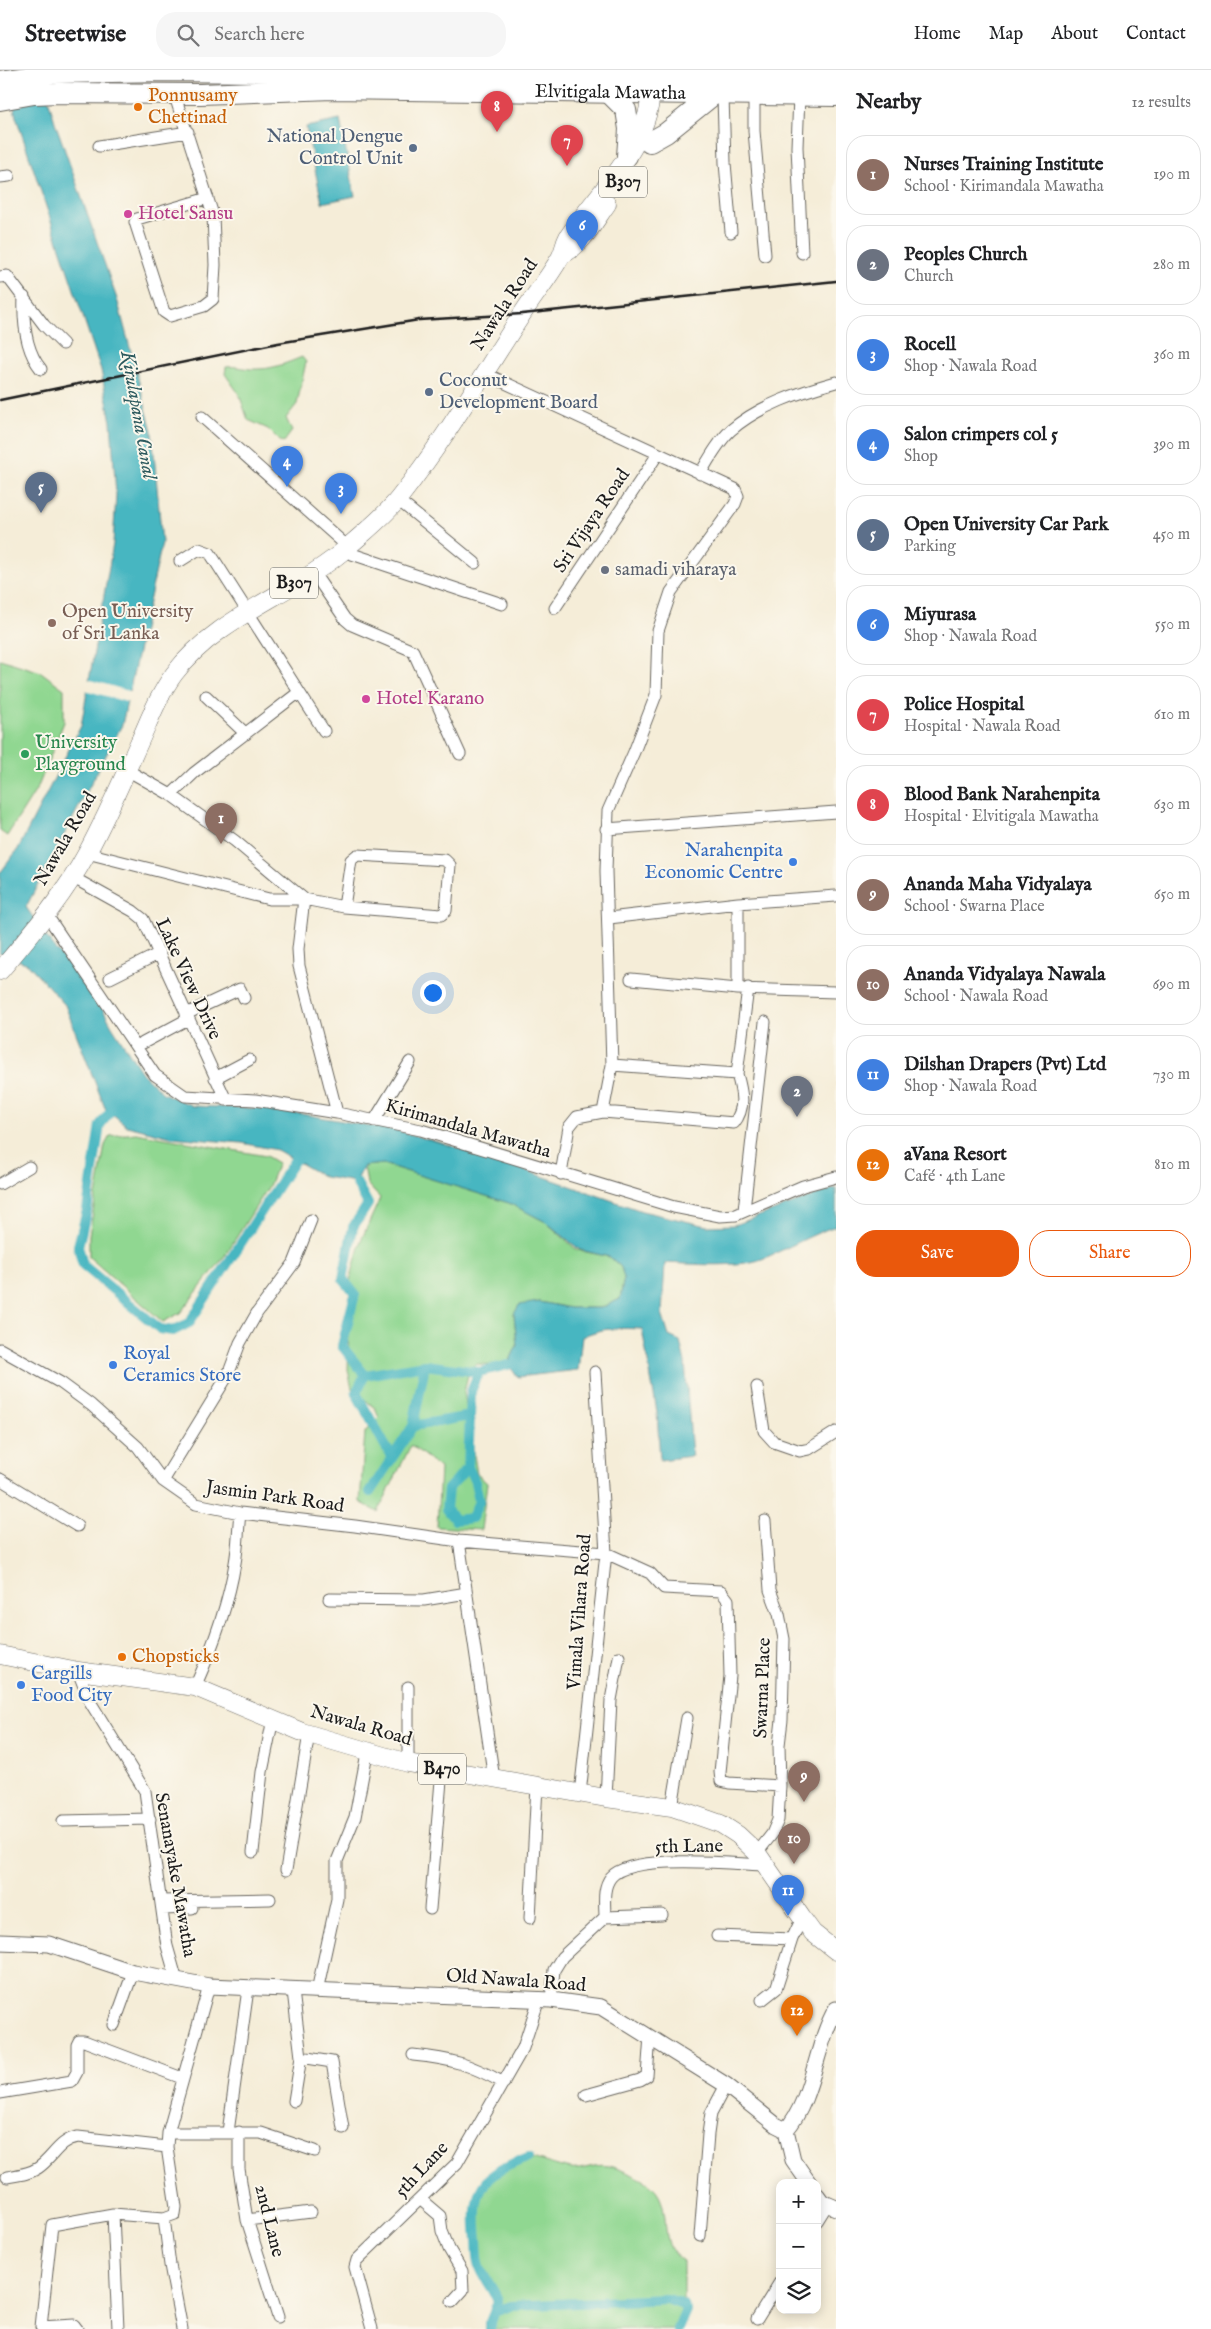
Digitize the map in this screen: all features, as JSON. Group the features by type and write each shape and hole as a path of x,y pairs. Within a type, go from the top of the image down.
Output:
{"highway":[{"name":"Elvitigala Mawatha","path":"2,90 55,73 195,71 656,81 710,85 754,96 836,96"},
{"name":"Elvitigala Mawatha","path":"710,85 789,74 836,78"},
{"name":"Elvitigala Mawatha","path":"2,90 58,93 174,93 614,80"},
{"path":"614,80 626,110 629,129 627,156"},
{"path":"650,142 666,133 710,85"}],"main road":[{"name":"Nawala Road","path":"562,255 572,250 580,242 650,142 656,81"},
{"name":"Nawala Road","path":"2,968 45,916 87,853 156,704 172,677 191,652 213,634 313,572 346,549 398,500 486,374 526,308 562,255 569,236 627,156 639,136 656,81"},
{"name":"Nawala Road","path":"0,1655 78,1671 195,1687 309,1734 367,1753 408,1763 580,1794 672,1807 721,1824 738,1835 761,1859 813,1932 836,1951"}],"street":[{"path":"166,71 188,132 208,198 213,215 215,265 213,299 204,306 170,316 164,312 135,222 137,219 208,198"},
{"path":"710,85 725,163 731,232"},
{"path":"754,96 754,131 765,255"},
{"path":"799,96 797,147 802,253"},
{"path":"99,146 188,132"},
{"path":"0,277 7,276 44,325 63,344"},
{"path":"24,297 23,315 32,358 41,369"},
{"path":"486,374 735,489 738,496 735,504 671,592 658,631 656,694 634,752 608,811 606,829 612,1065 603,1112"},
{"path":"700,474 720,442 732,429 770,406 795,394 836,382"},
{"path":"202,417 346,549 502,604"},
{"name":"Sri Vijaya Road","path":"555,608 658,454"},
{"path":"398,500 475,563"},
{"path":"180,561 199,550 210,553 324,731"},
{"path":"313,572 345,619 352,625 412,651 460,754"},
{"path":"171,795 194,773 298,693"},
{"path":"206,696 246,734"},
{"path":"127,770 171,795 236,841 304,899"},
{"path":"606,829 836,812"},
{"path":"87,853 269,899 304,899 344,907 441,916 446,911 450,865 445,860 357,855 351,860 344,907"},
{"name":"Lake View Drive","path":"72,876 138,915 143,920 160,953 226,1100"},
{"path":"609,918 738,903 836,896"},
{"path":"304,899 298,950 299,966 337,1114"},
{"path":"561,1174 569,1127 577,1117 603,1112 734,1123 741,1114 742,1092 737,1074 743,988 738,903"},
{"name":"Kirimandala Mawatha","path":"45,916 155,1075 185,1096 226,1100 255,1100 421,1130 561,1174 692,1211 720,1216 736,1215 803,1186 836,1177"},
{"path":"110,978 160,953"},
{"path":"631,979 743,988 836,992"},
{"path":"143,1043 187,1016 240,989 244,998"},
{"path":"744,1210 765,1022"},
{"path":"215,1078 249,1060"},
{"path":"374,1121 410,1062"},
{"path":"612,1065 737,1074"},
{"path":"0,1184 29,1167"},
{"path":"163,1481 228,1375 240,1343 257,1313 294,1263 312,1220"},
{"name":"Jasmin Park Road","path":"0,1349 61,1383 91,1405 138,1448 163,1481 196,1504 240,1513 355,1526 459,1541 606,1553 650,1573 664,1588 721,1590 728,1600 730,1676 720,1772 722,1781 780,1786"},
{"name":"Vimala Vihara Road","path":"580,1794 606,1553 595,1372"},
{"path":"757,1387 764,1431 774,1442 800,1450 810,1449 836,1432"},
{"path":"0,1479 77,1526"},
{"path":"195,1687 203,1670 230,1588 236,1562 240,1513"},
{"name":"Swarna Place","path":"761,1859 778,1820 780,1786 778,1754 782,1720 784,1639 779,1614 770,1590 765,1521"},
{"path":"459,1541 494,1778"},
{"path":"329,1599 424,1600 467,1594"},
{"path":"606,1798 611,1700 619,1657"},
{"name":"Senanayake Mawatha","path":"78,1671 88,1700 145,1791 167,1946 177,1981"},
{"path":"408,1687 408,1763"},
{"path":"672,1807 687,1718"},
{"path":"253,1852 262,1772 273,1719"},
{"path":"286,1870 309,1734"},
{"path":"317,1991 337,1899 337,1861 355,1817 367,1753"},
{"path":"430,1909 442,1769"},
{"path":"530,1918 537,1786"},
{"path":"64,1820 150,1819"},
{"name":"5th Lane","path":"372,2329 355,2267 357,2260 457,2163 523,2048 545,2000 554,1970 562,1957 605,1917 605,1888 612,1876 626,1868 666,1862 761,1859"},
{"path":"161,1905 271,1903"},
{"path":"605,1917 662,1916"},
{"path":"762,2000 776,1989 792,1939 802,1918"},
{"path":"717,1936 792,1939"},
{"name":"Old Nawala Road","path":"0,1942 49,1944 133,1972 209,1986 292,1991 545,2000 601,2007 726,2085 776,2125 786,2130"},
{"path":"114,2025 133,1972"},
{"path":"78,2329 74,2325 40,2328 52,2225 113,2214 164,2218 175,2214 176,2207 167,2147 168,2133 209,1986"},
{"name":"2nd Lane","path":"248,1988 234,2132 247,2220 278,2317"},
{"path":"292,1991 301,2057 294,2101"},
{"path":"806,2179 793,2160 786,2130 796,2119 820,2046 836,2009"},
{"path":"586,2095 640,2080 646,2076 650,2036"},
{"path":"0,2093 72,2081 77,2072 77,2045 79,2041 84,2041 182,2078"},
{"path":"413,2055 445,2058 472,2066 504,2083"},
{"path":"301,2057 332,2062 336,2074 342,2128"},
{"path":"700,2236 711,2114 726,2085"},
{"path":"168,2133 261,2133 315,2150"},
{"path":"7,2177 29,2173 39,2168 64,2142 71,2138 78,2137 167,2147"},
{"path":"420,2199 440,2216 442,2231 449,2250 462,2271 463,2290 452,2302"},
{"path":"247,2220 311,2212"},
{"path":"113,2214 118,2329"},
{"path":"164,2218 170,2265 182,2329"},
{"path":"757,2319 776,2288"}],"green space":[{"path":"302,357 306,362 297,404 286,418 292,431 284,442 280,441 268,429 248,420 239,394 225,374 226,367 263,369"},
{"name":"University Playground","path":"0,659 41,672 64,689 64,722 38,787 7,836 0,831"},
{"path":"136,1133 266,1156 278,1163 269,1186 224,1257 180,1313 163,1322 89,1257 89,1235 105,1145 110,1136"},
{"path":"383,1164 509,1203 546,1222 577,1250 610,1257 621,1267 624,1278 620,1299 601,1308 570,1308 539,1302 514,1314 517,1345 508,1365 477,1364 469,1371 464,1392 477,1474 487,1483 481,1530 437,1527 440,1468 411,1445 378,1512 360,1502 365,1432 379,1418 375,1408 352,1389 348,1370 350,1281 360,1243 380,1198 367,1184 364,1166"},
{"path":"529,2157 570,2169 599,2165 612,2167 628,2172 647,2182 656,2190 664,2211 669,2244 674,2254 683,2261 683,2305 686,2310 678,2329 490,2329 490,2322 498,2301 478,2261 476,2208 478,2196 483,2186 500,2170"}],"water":[{"name":"Kirulapana Canal","path":"6,70 40,70 55,122 117,299 152,431 162,543 122,725 26,907 55,949 92,989 112,1026 142,1073 163,1093 193,1106 274,1109 399,1131 473,1152 642,1211 707,1226 734,1225 836,1188 836,1226 762,1259 740,1264 665,1263 662,1314 669,1336 680,1341 685,1362 692,1456 660,1460 657,1412 642,1329 619,1328 596,1331 582,1337 578,1370 518,1377 508,1365 517,1345 514,1314 519,1305 539,1302 570,1308 601,1308 620,1299 624,1278 621,1267 610,1257 580,1250 546,1222 509,1203 383,1164 364,1166 356,1182 324,1177 277,1150 242,1143 171,1137 127,1126 105,1108 65,1005 28,964 0,953 0,873 18,849 81,726 113,544 116,495 111,422 101,370 16,117"},
{"path":"340,120 355,196 322,203 306,127"}],"pier":[{"path":"87,679 132,692 130,703 85,690"}],"waterway":[{"path":"118,1102 100,1125 87,1210 78,1246 83,1265 160,1329 173,1331 189,1323 302,1149"},
{"path":"356,1182 368,1204 353,1227 343,1279 355,1294 342,1346 365,1375 425,1365 479,1372"},
{"path":"370,1492 413,1426 425,1365"},
{"path":"468,1467 448,1489 446,1509 455,1520 472,1518 479,1501 475,1482 468,1467 471,1391 479,1372 508,1365"},
{"path":"365,1375 356,1393 392,1458"},
{"path":"413,1426 470,1416"},
{"path":"494,2312 498,2301 478,2261 476,2223 478,2196 483,2186 500,2170 529,2157"},
{"path":"490,2329 490,2322 494,2312 511,2306 667,2299 683,2305 686,2310 678,2329"}],"railway":[{"path":"0,400 278,343 419,320 522,314 836,281"}],"place":[{"name":"Ponnusamy Chettinad","path":"138,107"},
{"name":"Blood Bank Narahenpita","path":"497,132"},
{"name":"National Dengue Control Unit","path":"413,148"},
{"name":"Police Hospital","path":"567,166"},
{"name":"Hotel Sansu","path":"128,214"},
{"name":"Miyurasa","path":"582,251"},
{"name":"Coconut Development Board","path":"429,392"},
{"name":"Salon crimpers col 5","path":"287,487"},
{"name":"Open University Car Park","path":"41,513"},
{"name":"Rocell","path":"341,514"},
{"name":"samadi viharaya","path":"605,570"},
{"name":"Open University of Sri Lanka","path":"52,623"},
{"name":"Hotel Karano","path":"366,699"},
{"name":"University Playground","path":"25,754"},
{"name":"Nurses Training Institute","path":"221,844"},
{"name":"Narahenpita Economic Centre","path":"793,862"},
{"name":"Peoples Church","path":"797,1117"},
{"name":"Royal Ceramics Store","path":"113,1365"},
{"name":"Chopsticks","path":"122,1657"},
{"name":"Cargills Food City","path":"21,1685"},
{"name":"Ananda Maha Vidyalaya","path":"804,1802"},
{"name":"Ananda Vidyalaya Nawala","path":"794,1864"},
{"name":"Dilshan Drapers (Pvt) Ltd","path":"788,1916"},
{"name":"aVana Resort","path":"797,2036"}]}
